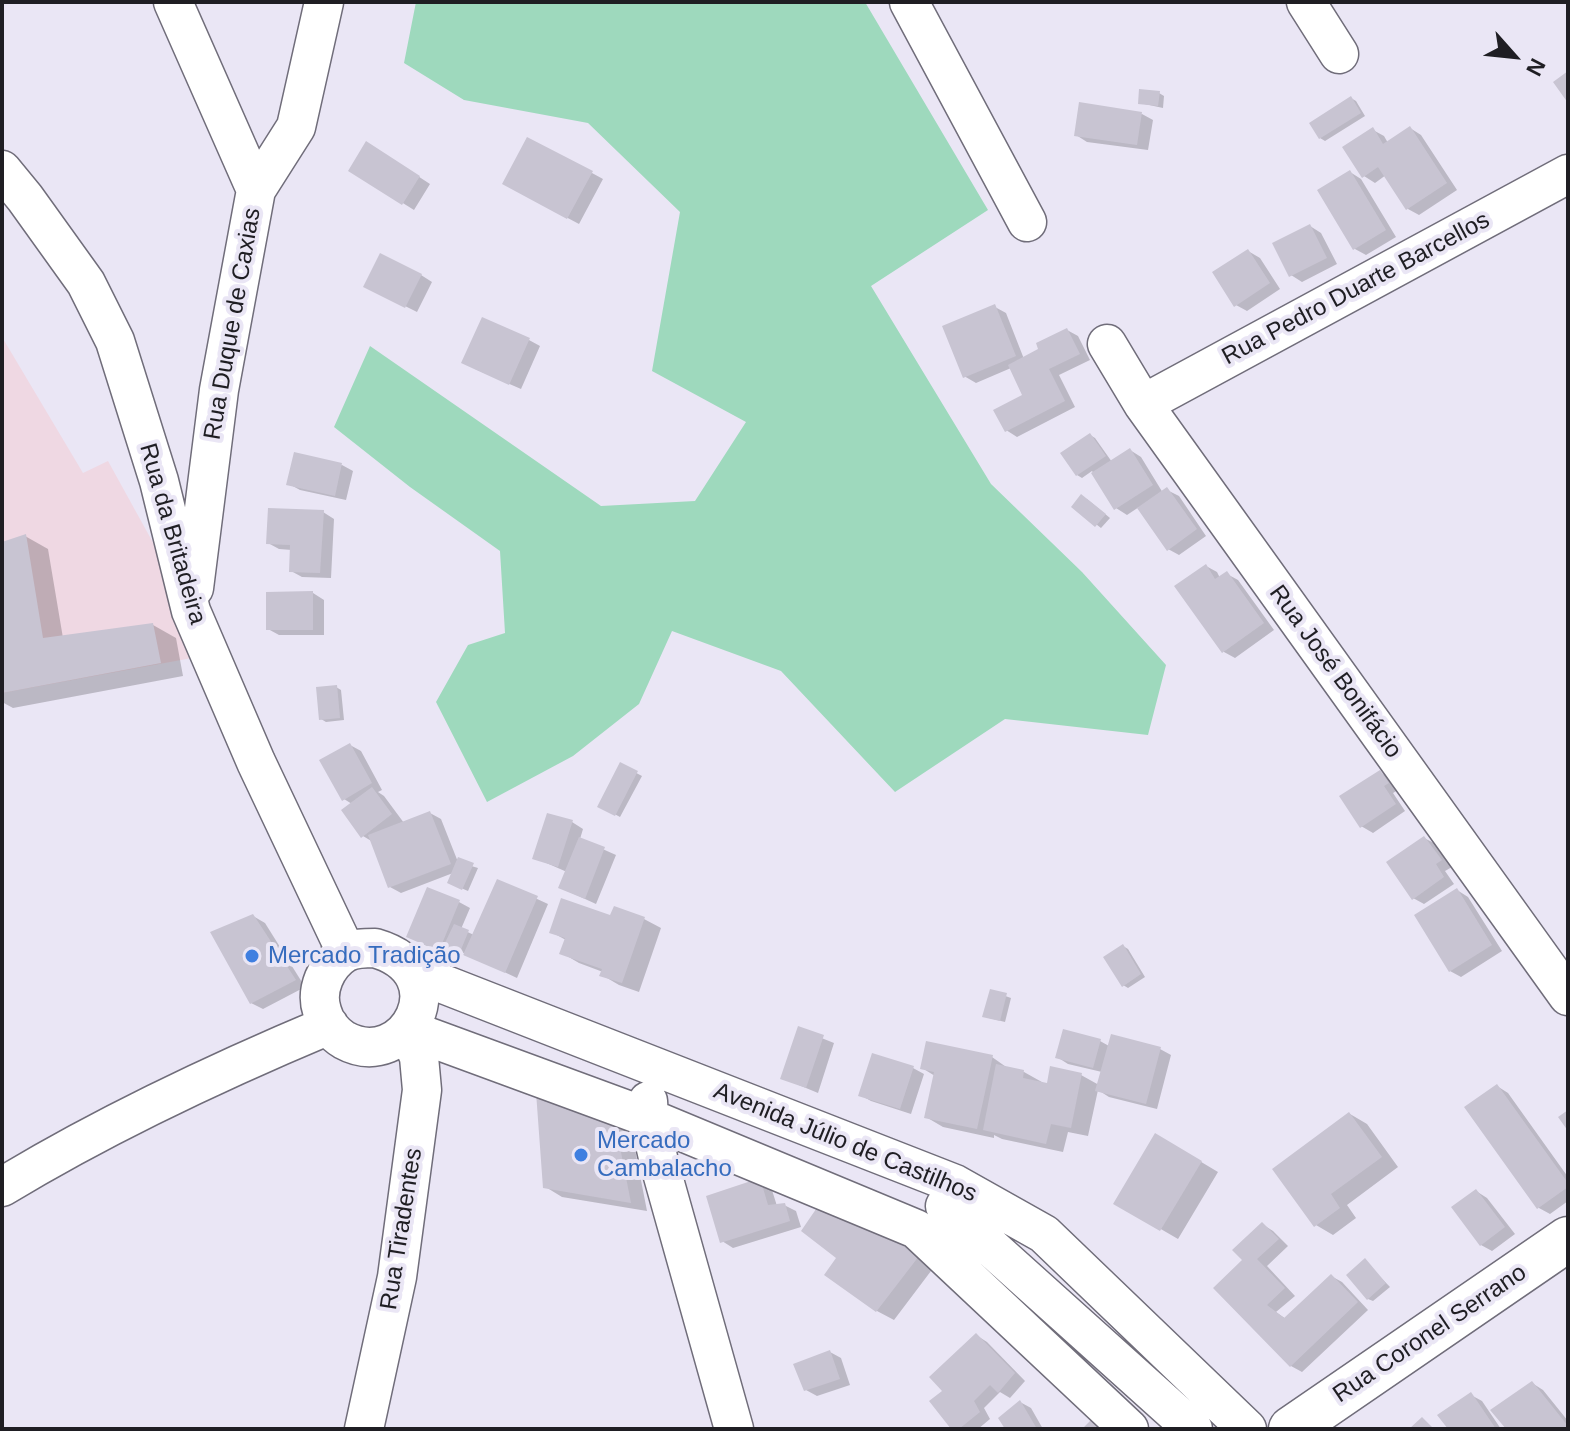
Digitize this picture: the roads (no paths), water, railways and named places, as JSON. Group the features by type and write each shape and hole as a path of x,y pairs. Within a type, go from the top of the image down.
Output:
{"main road":[{"name":"Rua Coronel Serrano","path":"1291,1429 1568,1239"}],"street":[{"path":"173,2 256,190"},
{"name":"Rua Duque de Caxias","path":"191,611 219,390 256,190 296,127 324,2"},
{"path":"909,2 1027,222"},
{"path":"1306,2 1339,54"},
{"name":"Rua da Britadeira","path":"2,170 86,283 115,341 159,481 191,611 256,762 346,952"},
{"name":"Rua Pedro Duarte Barcellos","path":"1143,404 1564,184"},
{"name":"Rua José Bonifácio","path":"1107,344 1143,404 1568,996"},
{"path":"375,948 391,952 415,973 419,993 417,1010 407,1029 385,1044 368,1047 339,1037 324,1010 323,979 331,965 346,952 375,948"},
{"name":"Avenida Júlio de Castilhos","path":"415,973 647,1062 938,1206 1129,1429"},
{"path":"2,1187 72,1145 255,1056 324,1010"},
{"name":"Avenida Júlio de Castilhos","path":"407,1029 649,1118 938,1206 1044,1234 1247,1429"},
{"name":"Rua Tiradentes","path":"364,1429 397,1277 422,1090 419,1057 407,1029"},
{"path":"647,1062 649,1118 659,1162 734,1429"},
{"path":"938,1206 1193,1429"}],"place":[{"name":"Mercado Tradição","path":"252,956"},
{"name":"Mercado Cambalacho","path":"581,1155"}]}
